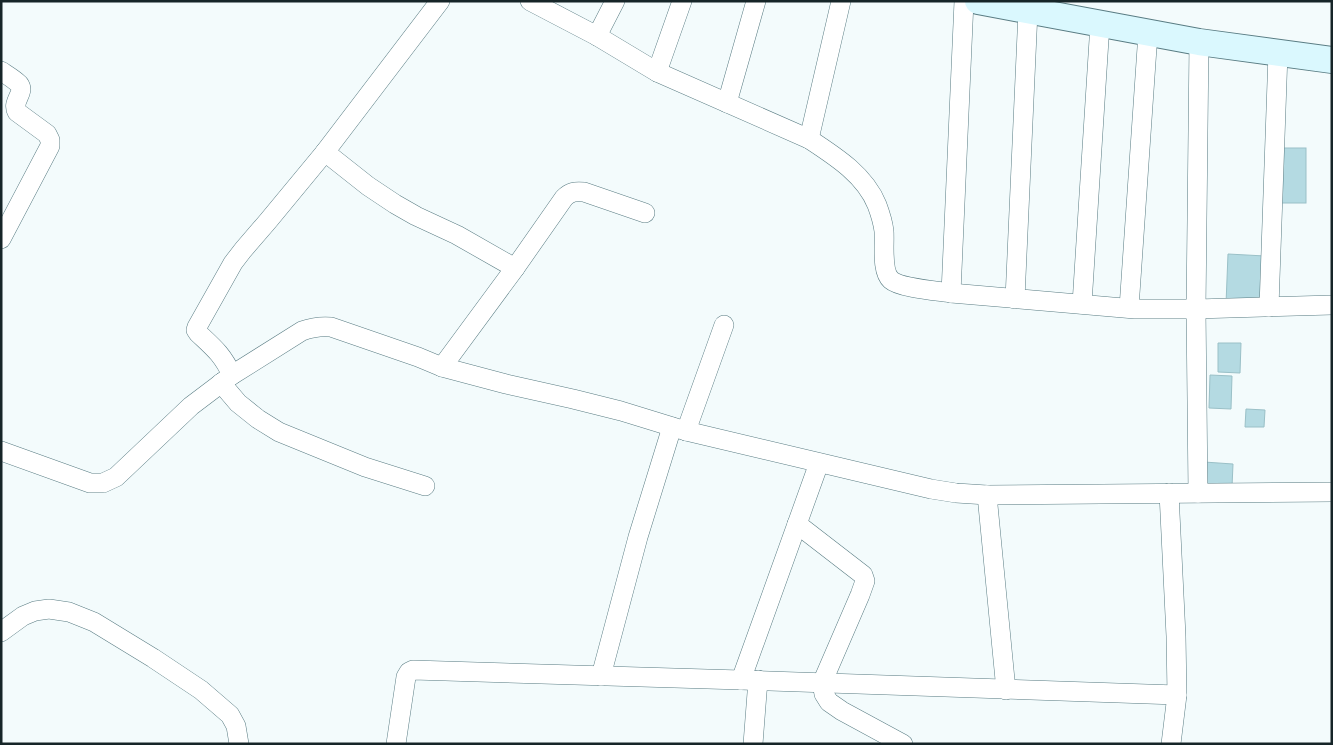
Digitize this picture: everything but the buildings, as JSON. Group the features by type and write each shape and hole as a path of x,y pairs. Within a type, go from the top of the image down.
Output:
{"street":[{"path":"425,486 365,467 279,432 258,419 238,403 226,379 227,363 219,352 198,333 196,327 233,263 326,152 440,1"},
{"path":"530,1 597,36 657,72 809,139 832,154 853,171 869,189 877,205 884,230 885,268 888,276 898,284 924,289 1015,299 1129,308 1196,309 1332,305"},
{"path":"597,36 615,1"},
{"path":"657,72 682,1"},
{"path":"727,103 756,1"},
{"path":"809,139 841,1"},
{"path":"951,292 964,1"},
{"path":"978,1 1199,42 1332,60"},
{"path":"1015,299 1028,11"},
{"path":"1082,304 1100,24"},
{"path":"1129,308 1148,33"},
{"path":"1198,493 1196,309 1199,42"},
{"path":"1269,307 1278,53"},
{"path":"1,71 18,83 20,87 15,104 17,112 47,134 50,146 1,239"},
{"path":"326,152 368,186 395,204 416,216 457,234 515,268"},
{"path":"442,367 569,193 576,191 584,192 645,213"},
{"path":"601,676 638,537 679,429 724,325"},
{"path":"1,451 90,483 103,483 116,477 191,406 226,379 302,330 322,326 331,327 442,367 573,399 679,429 930,489 987,495 1332,492"},
{"path":"753,744 750,680 797,524 819,463"},
{"path":"1169,493 1177,695 1171,744"},
{"path":"987,495 1006,690"},
{"path":"797,524 863,575 865,581 822,683 824,694 829,702 842,711 903,744"},
{"path":"1,632 23,616 35,611 49,609 70,612 94,622 193,685 230,715 236,726 239,744"},
{"path":"396,744 406,677 413,670 1177,695"}]}
